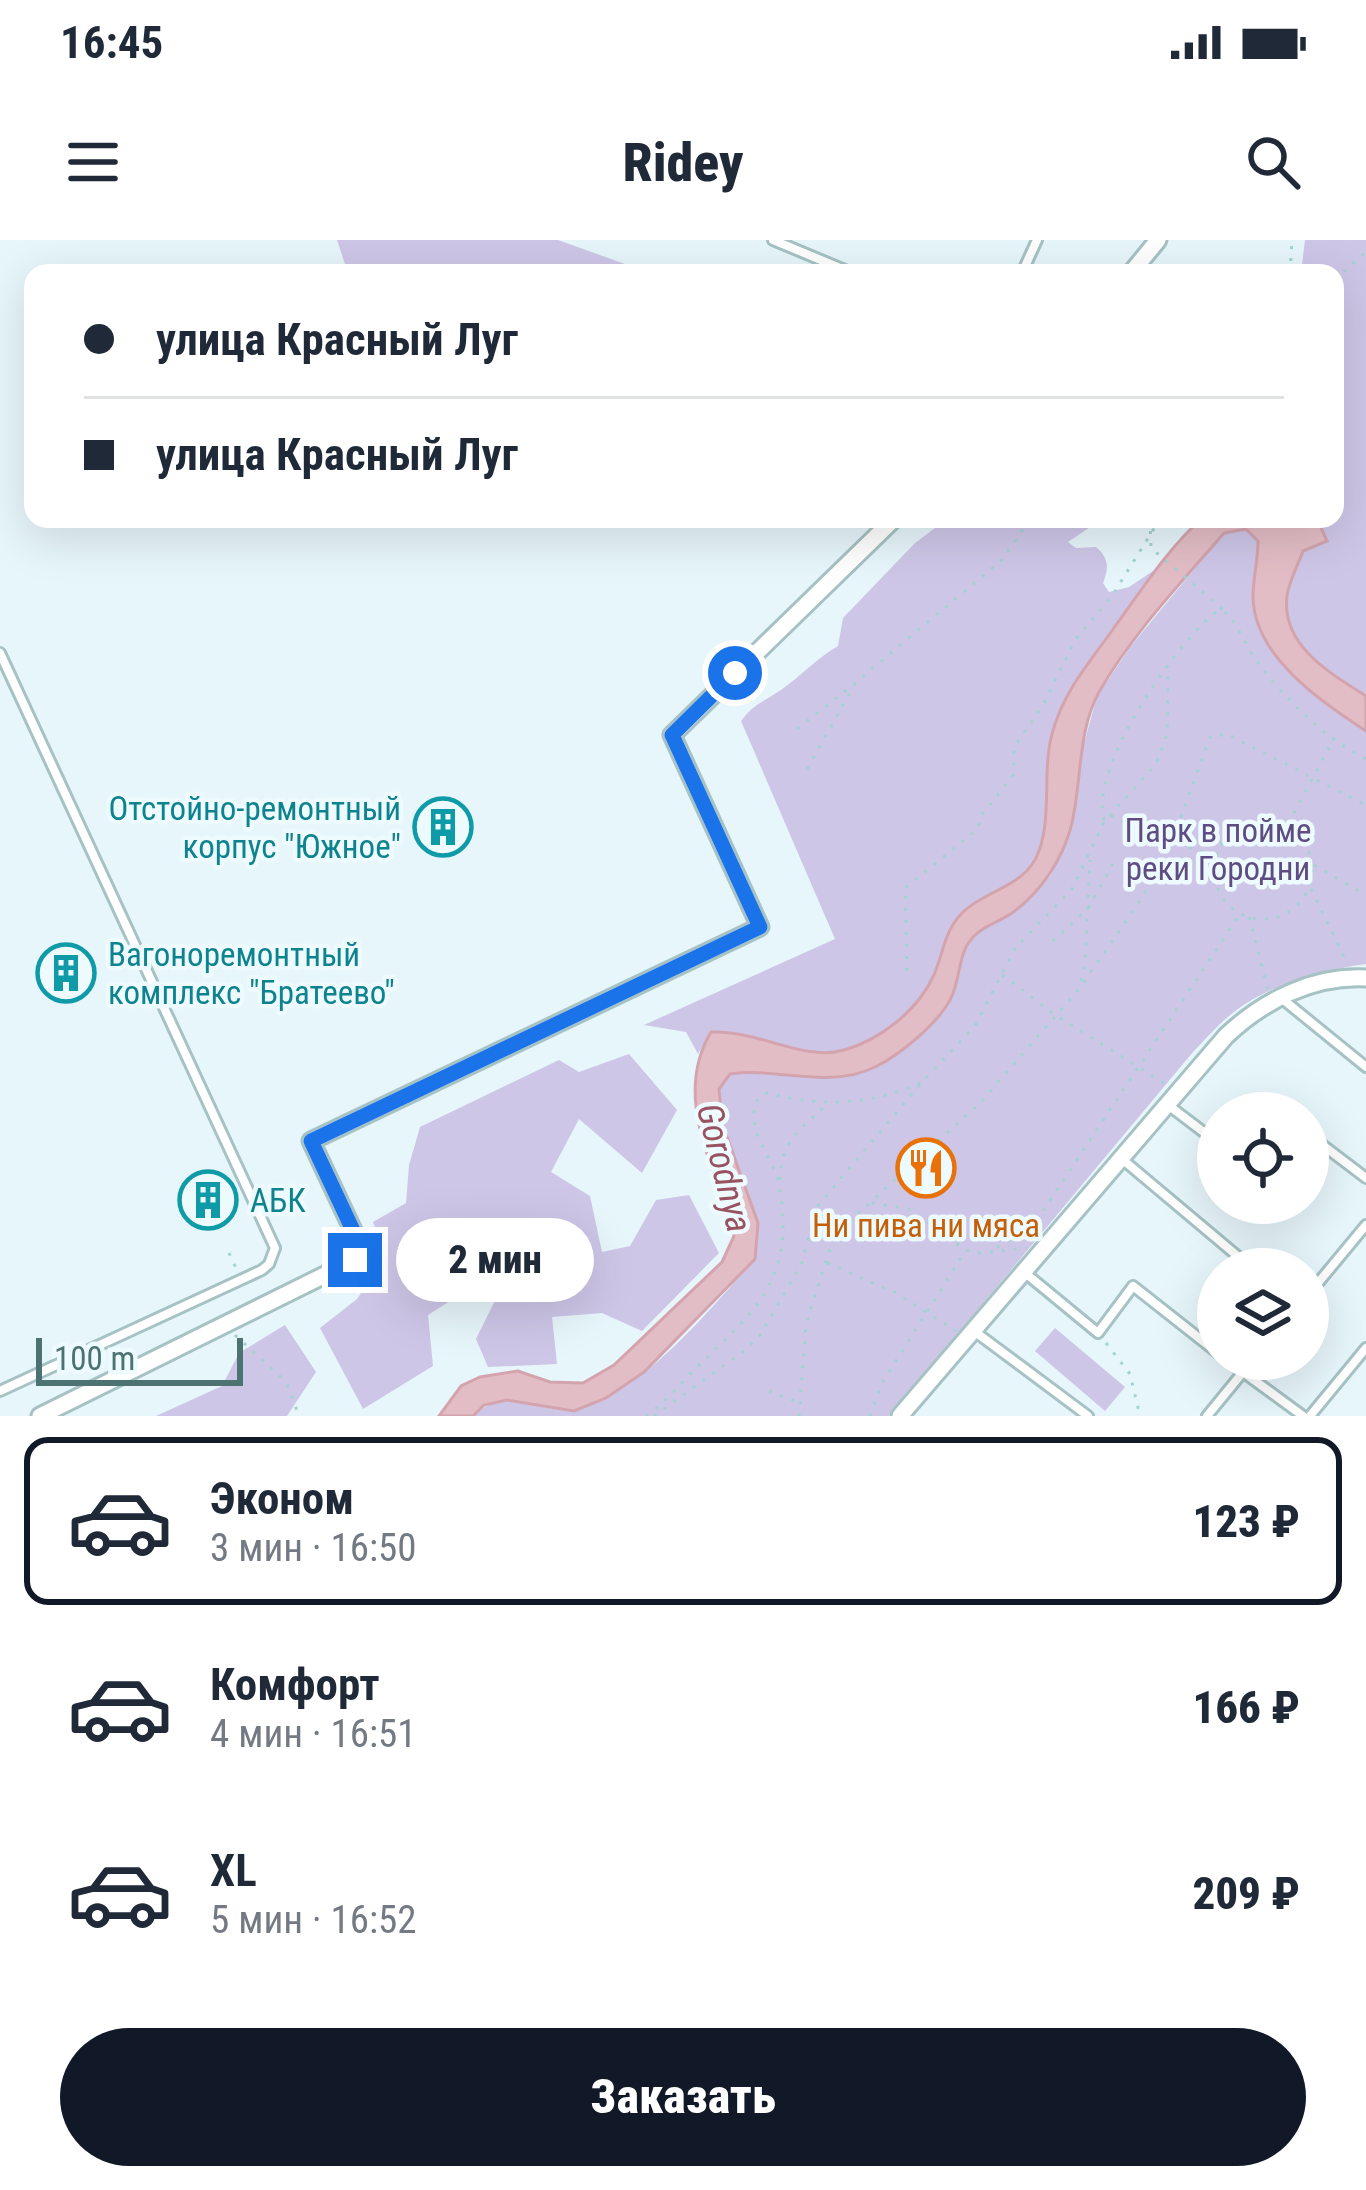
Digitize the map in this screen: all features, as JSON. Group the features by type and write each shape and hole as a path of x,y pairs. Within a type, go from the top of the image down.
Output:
{"street":[{"path":"1138,264 1157,240"},
{"path":"40,1416 350,1265 358,1255 358,1241 311,1141 760,927 672,735 885,528"},
{"path":"900,1416 1172,1097 1249,1015 1275,996 1328,981 1366,977"}],"lane":[{"path":"773,240 830,264"},
{"path":"0,653 275,1247 262,1270 0,1391"},
{"path":"1275,996 1366,1067"},
{"path":"1172,1097 1197,1122"},
{"path":"1329,1149 1366,1178"},
{"path":"1121,1158 1228,1248"},
{"path":"1329,1270 1366,1225"},
{"path":"1023,1270 1098,1333 1132,1286 1197,1337"},
{"path":"968,1333 1088,1416"},
{"path":"1255,1380 1307,1416 1366,1348"},
{"path":"1207,1416 1237,1380"}],"path":[{"path":"1344,272 1366,251"},
{"path":"797,729 1002,560 1024,528"},
{"path":"1149,528 1151,548 1228,613 1264,670 1300,714 1366,759"},
{"path":"907,971 905,888 978,829 982,816 1014,774 1014,747 1043,705 1075,640 1112,596 1154,528"},
{"path":"1104,822 1101,810 1113,760 1128,725 1203,622 1217,611 1228,613"},
{"path":"654,1416 760,1335 801,1265 816,1208 975,1026 1016,947 1072,889 1104,822 1156,764 1167,735 1168,666"},
{"path":"807,770 856,682"},
{"path":"799,1416 806,1324 825,1262 844,1230 981,1102 1079,989 1140,901 1172,842 1210,737 1227,734 1366,805"},
{"path":"1287,826 1334,738"},
{"path":"1109,815 1215,856"},
{"path":"1258,820 1287,826 1306,846 1312,864 1310,887 1287,913 1268,919 1240,914 1219,893 1214,875 1215,856 1224,839 1239,826 1258,820"},
{"path":"1079,989 1085,965 1090,857"},
{"path":"1053,940 1088,908 1114,862"},
{"path":"1312,864 1366,896"},
{"path":"1310,887 1350,968"},
{"path":"997,1248 1035,1223 1240,914"},
{"path":"1249,917 1275,996"},
{"path":"1001,974 1172,1097"},
{"path":"780,1186 752,1120 755,1102 767,1094 826,1105 879,1098 922,1082"},
{"path":"646,1416 664,1407 768,1292 780,1251 780,1155 826,1105"},
{"path":"872,1203 918,1213 966,1250 1034,1248"},
{"path":"870,1416 882,1383 966,1250"},
{"path":"825,1262 896,1293 968,1333"},
{"path":"226,1328 286,1382 299,1416"},
{"path":"1098,1333 1130,1374 1139,1416"},
{"path":"769,1391 800,1403"},
{"path":"664,1407 672,1416"}],"green space":[{"path":"337,240 558,240 625,264 345,264"},
{"path":"1305,240 1366,240 1366,696 1311,656 1287,613 1288,590 1303,550 1326,541 1321,528 1344,528 1344,264 1302,264"},
{"path":"935,528 1089,528 1068,542 1076,548 1100,551 1107,564 1103,583 1109,592 1129,587 1156,569 1052,735 1043,832 1035,857 1020,876 974,903 957,919 926,989 906,1014 865,1043 836,1052 711,1032 698,1054 686,1032 644,1025 835,939 741,721 838,646 843,618"},
{"name":"Парк в пойме реки Городни","path":"1246,529 1258,541 1253,596 1280,660 1324,703 1366,731 1366,964 1280,986 1223,1021 889,1416 473,1416 498,1402 565,1410 604,1399 675,1346 755,1259 722,1123 719,1089 730,1074 750,1071 787,1076 874,1068 918,1036 950,1001 966,947 985,925 1015,912 1051,875 1071,827 1079,762 1097,696 1131,646 1224,533"},
{"path":"629,1054 677,1110 642,1173 579,1119 551,1172 590,1196 602,1252 630,1246 656,1200 689,1195 719,1253 642,1331 602,1313 552,1317 557,1364 488,1367 476,1339 515,1260 428,1315 433,1366 363,1409 320,1328 357,1299 386,1257 373,1222 406,1203 409,1165 420,1127 559,1060 579,1072"},
{"path":"285,1325 316,1372 287,1416 156,1416 222,1386 239,1353"},
{"path":"1055,1328 1125,1387 1105,1411 1035,1351"}],"water":[{"name":"Gorodnya","path":"1192,528 1321,528 1327,541 1303,551 1288,590 1287,614 1311,656 1366,696 1366,731 1311,692 1278,658 1256,619 1258,541 1246,529 1224,533 1142,629 1099,692 1083,741 1071,827 1062,851 1026,902 971,940 953,994 936,1019 895,1055 857,1074 730,1074 719,1089 722,1123 758,1223 755,1259 644,1372 606,1398 574,1411 507,1400 484,1405 473,1416 439,1416 461,1386 480,1377 518,1371 550,1382 583,1383 614,1365 722,1262 734,1236 696,1108 700,1057 711,1032 829,1053 871,1039 907,1012 933,977 956,920 1033,863 1045,823 1049,748 1063,704"}],"place":[{"name":"Отстойно-ремонтный корпус \"Южное\"","path":"443,827"},
{"name":"Вагоноремонтный комплекс \"Братеево\"","path":"66,973"},
{"name":"Ни пива ни мяса","path":"926,1168"},
{"name":"АБК","path":"208,1200"}],"route":[{"path":"355,1260 358,1241 311,1141 760,927 672,735 735,673"}]}
